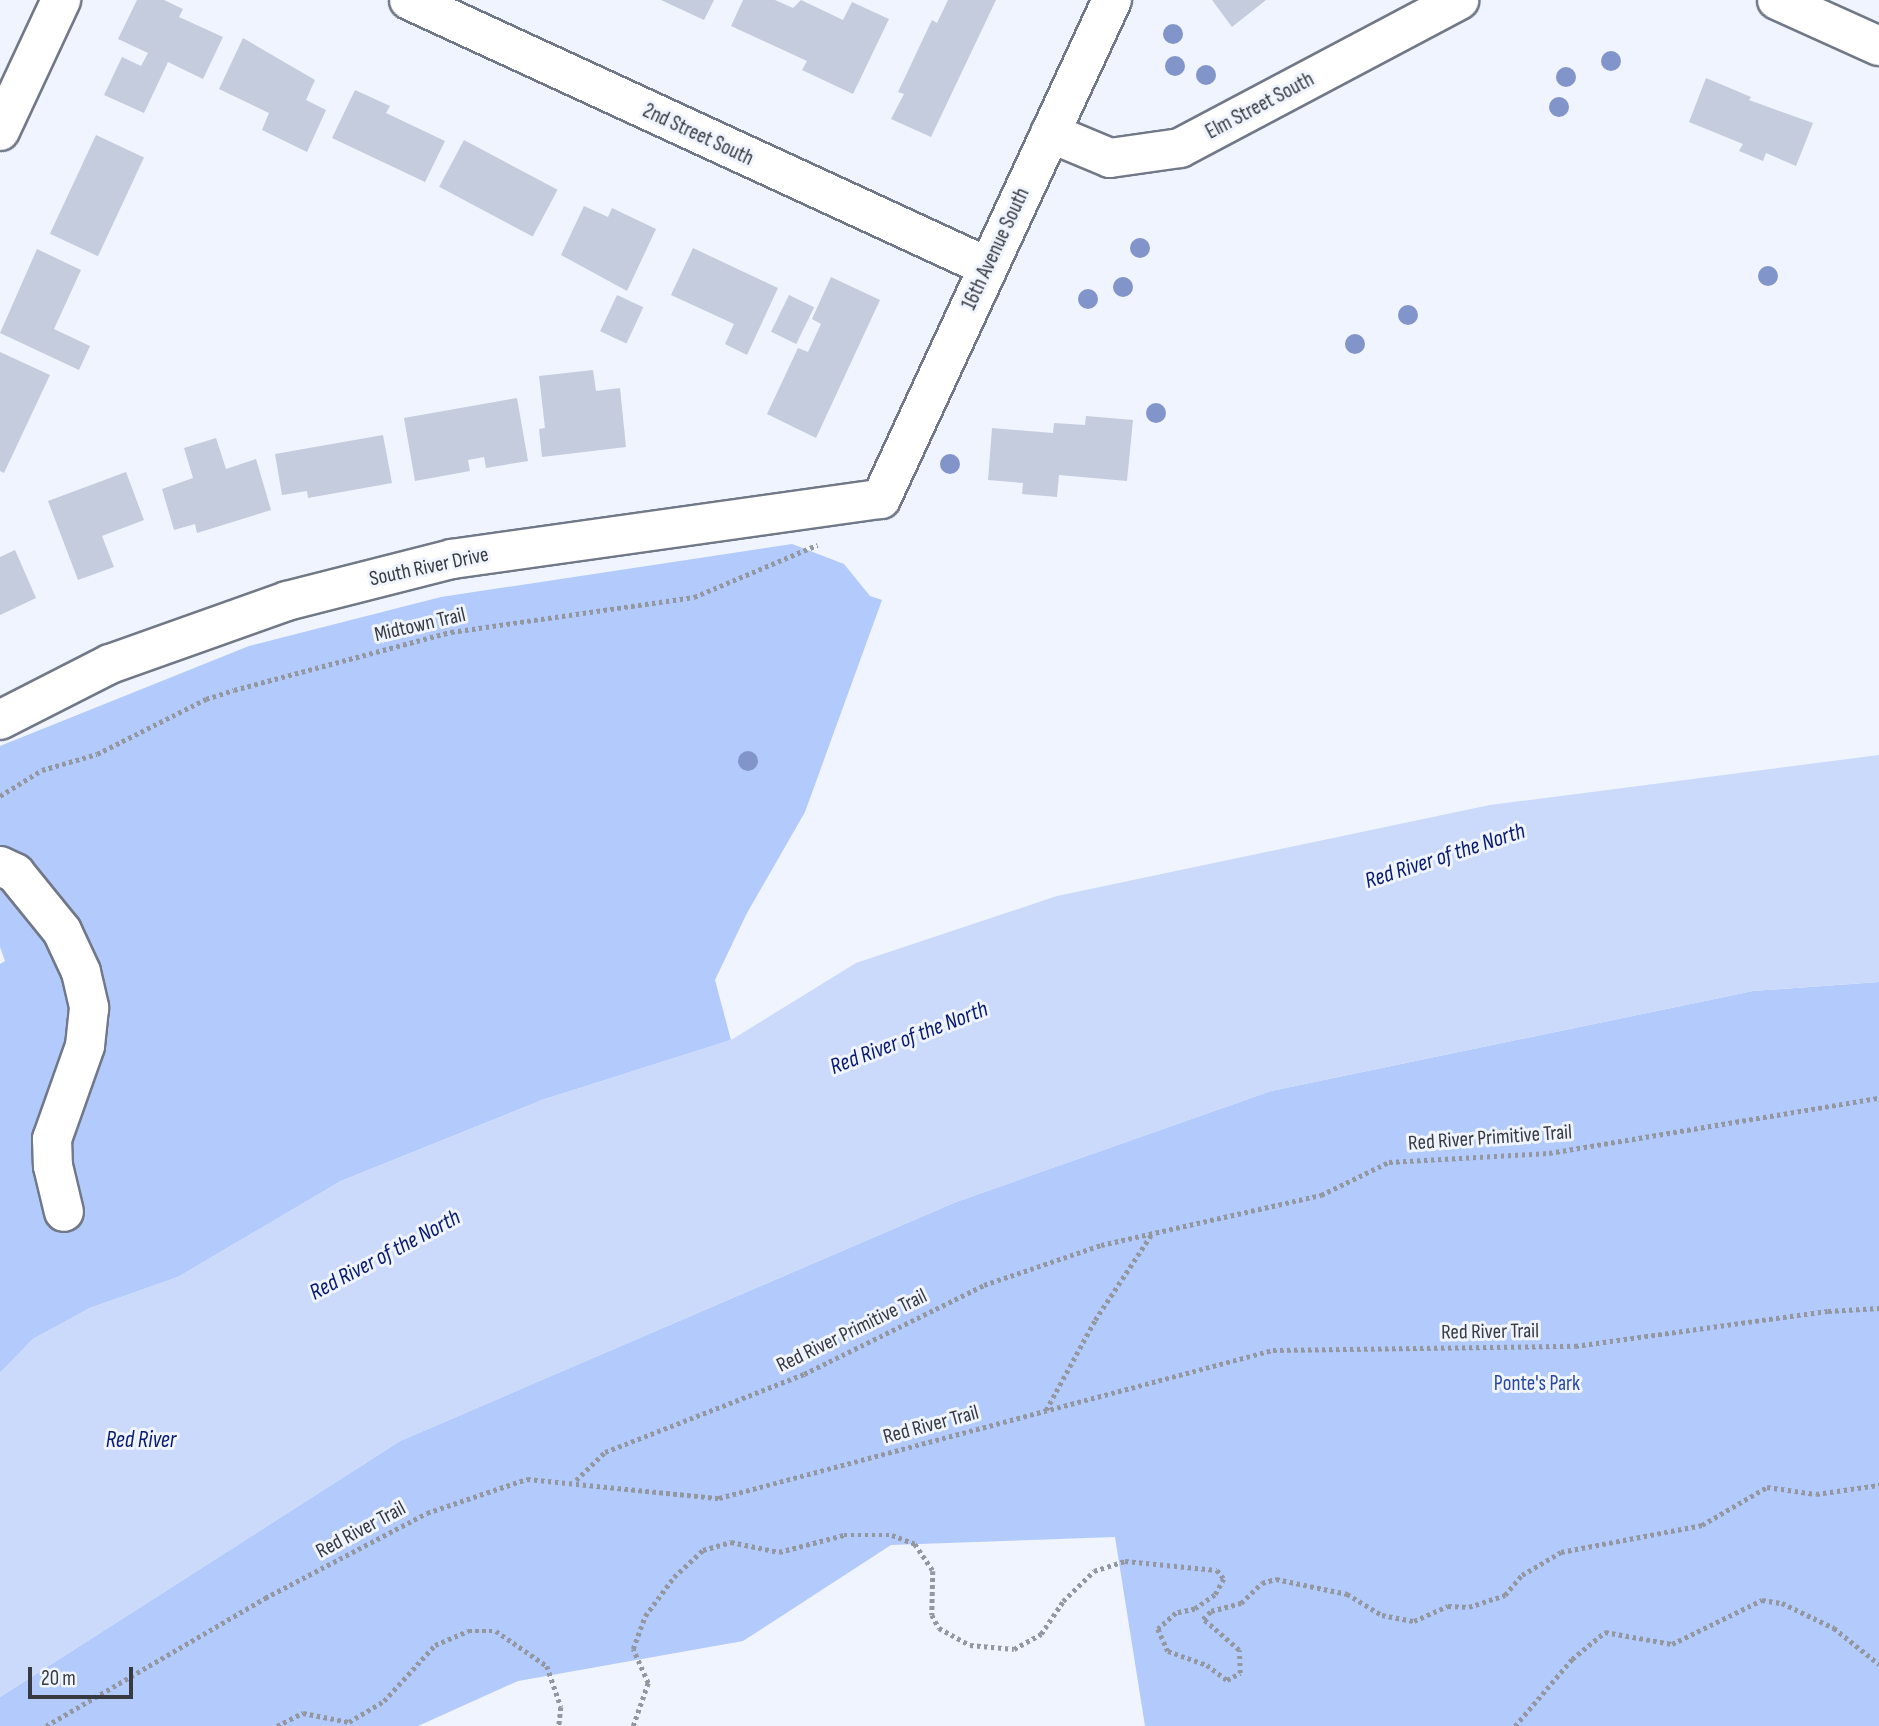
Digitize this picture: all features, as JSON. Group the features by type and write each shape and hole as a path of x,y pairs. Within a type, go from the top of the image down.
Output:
{"street":[{"path":"0,131 61,0"},
{"name":"2nd Street South","path":"409,0 988,267"},
{"name":"16th Avenue South","path":"881,499 1112,0"},
{"name":"Elm Street South","path":"1050,133 1110,158 1180,148 1458,0"},
{"path":"1777,0 1879,46"},
{"name":"South River Drive","path":"0,720 110,664 287,601 452,559 881,499"},
{"path":"0,866 15,873 62,931 81,972 89,1008 85,1046 52,1139 52,1166 64,1212"}],"path":[{"name":"Midtown Trail","path":"0,796 42,770 97,754 206,699 234,690 451,632 694,597 814,549 841,505"},
{"name":"Red River Primitive Trail","path":"575,1480 605,1452 804,1374 984,1285 1154,1232 1321,1195 1389,1162 1549,1153 1879,1098"},
{"path":"1046,1410 1095,1320 1154,1232"},
{"name":"Red River Trail","path":"46,1726 265,1598 427,1513 527,1479 575,1480 719,1498 1273,1350 1575,1346 1828,1311 1879,1308"},
{"path":"634,1726 648,1683 633,1649 645,1616 674,1577 703,1550 732,1542 779,1552 844,1535 892,1535 915,1544 933,1571 932,1615 939,1628 970,1644 1014,1649 1041,1634 1063,1601 1094,1572 1125,1561 1217,1570 1224,1579 1215,1595 1195,1609 1176,1613 1158,1629 1168,1651 1207,1665 1227,1680 1240,1673 1239,1650 1203,1619 1211,1611 1241,1603 1262,1583 1276,1579 1347,1594 1382,1615 1414,1620 1448,1606 1469,1607 1505,1595 1522,1575 1561,1552 1702,1525 1767,1487 1816,1494 1879,1485"},
{"path":"1515,1726 1541,1691 1605,1632 1672,1644 1762,1600 1782,1603 1834,1628 1879,1664"},
{"path":"277,1726 303,1713 349,1722 384,1701 435,1645 468,1631 496,1631 547,1666 561,1707 559,1726"}],"green space":[{"path":"792,544 844,564 870,596 882,600 805,812 747,913 715,980 731,1040 542,1100 341,1181 178,1277 90,1308 33,1339 0,1373 0,964 5,961 0,947 0,746 249,646 441,597"},
{"name":"Ponte's Park","path":"1879,982 1879,1726 1145,1726 1115,1537 891,1545 743,1641 518,1681 418,1726 0,1726 0,1697 400,1441 956,1202 1271,1091 1753,991"}],"water":[{"name":"Red River","path":"1879,755 1879,982 1753,991 1271,1091 956,1202 400,1441 0,1697 0,1373 33,1339 90,1308 178,1277 341,1181 542,1100 731,1040 856,963 1057,896 1490,805"}],"building":[{"path":"137,0 164,0 183,9 179,17 223,37 203,79 168,62 144,113 104,95 122,57 141,66 148,53 118,39"},
{"path":"661,0 714,0 704,20"},
{"path":"743,0 775,0 793,8 801,0 843,20 852,2 889,19 853,94 802,70 807,61 731,26"},
{"path":"948,0 996,0 931,137 891,119 904,94 898,92 932,20 937,23"},
{"path":"1212,0 1266,0 1232,27"},
{"path":"243,38 315,80 306,100 326,110 307,152 262,130 269,113 219,89"},
{"path":"1706,78 1751,97 1749,100 1813,123 1796,166 1766,153 1763,161 1739,151 1743,144 1689,122"},
{"path":"355,90 390,106 386,113 445,141 425,182 332,138"},
{"path":"96,135 144,157 98,256 50,234"},
{"path":"464,140 558,190 533,237 439,187"},
{"path":"584,206 608,217 612,208 656,229 627,291 561,255"},
{"path":"693,248 778,288 747,355 725,344 734,324 671,295"},
{"path":"37,249 81,270 54,329 90,346 79,370 0,333"},
{"path":"831,277 880,300 816,438 767,414 798,348 808,352 821,324 812,319"},
{"path":"617,295 643,307 626,344 600,331"},
{"path":"789,295 814,307 796,344 771,332"},
{"path":"0,352 50,375 4,473 0,471"},
{"path":"593,370 596,391 620,388 626,447 542,457 539,429 545,428 539,376"},
{"path":"517,398 528,461 486,468 484,457 468,460 470,471 415,481 404,418"},
{"path":"1086,416 1133,420 1127,481 1059,475 1057,497 1022,494 1023,483 988,480 992,428 1053,433 1054,423 1085,425"},
{"path":"383,435 392,483 308,498 307,491 282,495 275,454"},
{"path":"216,438 226,469 256,459 271,510 197,533 195,524 174,530 162,489 193,478 184,448"},
{"path":"126,472 144,520 102,536 114,567 78,580 48,501"},
{"path":"15,550 36,598 0,615 0,557"}],"water label":[{"name":"Red River of the North","path":"1445,856"},
{"name":"Red River of the North","path":"909,1038"},
{"name":"Red River of the North","path":"385,1255"}]}
